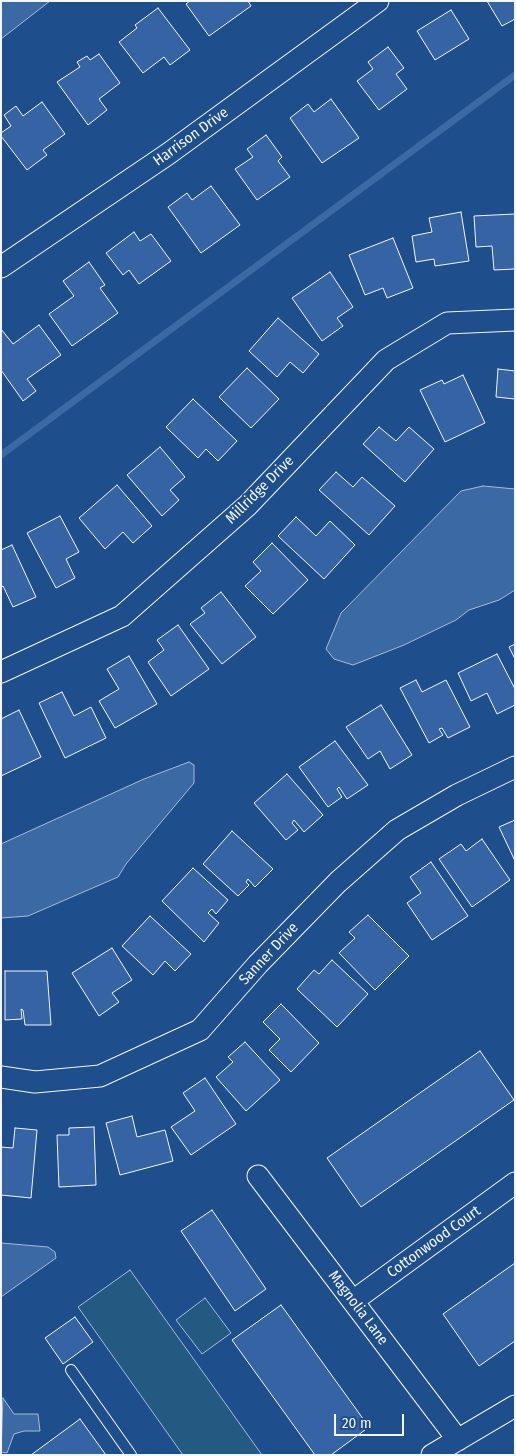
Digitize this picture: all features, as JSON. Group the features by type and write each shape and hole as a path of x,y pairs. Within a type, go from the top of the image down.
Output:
{"street":[{"name":"Harrison Drive","path":"1,267 168,154 378,1"},
{"name":"Millridge Drive","path":"1,672 122,616 248,505 386,360 447,323 515,320"},
{"name":"Sanner Drive","path":"1,1077 35,1082 100,1076 200,1030 258,964 338,882 397,830 457,795 515,767"},
{"name":"Magnolia Lane","path":"258,1176 458,1440"},
{"name":"Cottonwood Court","path":"353,1302 515,1183"},
{"path":"432,1455 515,1406"}],"lane":[{"path":"71,1370 132,1455"}],"shaded area":[{"path":"1,1 50,1 1,39"},
{"path":"483,486 515,489 515,590 499,600 469,610 456,620 404,645 353,665 334,659 326,649 341,613 461,491"},
{"path":"189,762 194,765 194,783 126,864 118,877 28,916 1,918 1,844 144,779"},
{"path":"1,1243 48,1247 55,1252 56,1258 1,1297"},
{"path":"130,1270 262,1455 183,1455 78,1307"},
{"path":"205,1298 231,1333 202,1354 176,1320"},
{"path":"3,1398 14,1414 38,1414 40,1431 24,1431 14,1434 7,1453 1,1452"}],"building":[{"path":"190,1 248,1 251,6 209,36 186,4"},
{"path":"487,1 515,1 515,19 502,26"},
{"path":"158,8 190,50 170,65 164,57 143,73 119,42 137,28 135,25"},
{"path":"451,10 469,39 435,60 417,31"},
{"path":"388,47 404,68 396,74 407,89 379,110 357,81 373,69 368,62"},
{"path":"99,54 120,83 99,99 107,110 88,125 57,82 80,67 77,62 87,56 90,60"},
{"path":"331,99 359,138 322,163 290,118 308,104 314,112"},
{"path":"42,102 65,134 43,150 47,155 27,170 1,136 1,133 11,126 4,115 16,106 23,116"},
{"path":"266,135 282,157 278,161 290,177 257,200 235,169 253,157 247,149"},
{"path":"211,186 240,225 201,253 168,207 187,193 192,200"},
{"path":"461,212 469,261 435,266 434,259 416,262 412,236 432,232 429,218"},
{"path":"515,214 515,269 494,270 492,246 476,247 474,216"},
{"path":"134,232 140,241 151,234 171,261 139,284 129,270 123,275 106,253"},
{"path":"393,238 413,288 387,298 383,288 365,295 349,255"},
{"path":"89,262 105,285 100,288 118,313 72,346 49,314 74,296 63,281"},
{"path":"330,272 353,307 337,318 343,326 322,341 292,298"},
{"path":"278,318 319,354 303,373 290,362 277,377 249,351"},
{"path":"39,325 61,355 27,379 36,391 23,401 1,370 1,329 13,344"},
{"path":"247,368 279,399 251,428 219,397"},
{"path":"498,369 515,371 515,399 496,397"},
{"path":"463,375 485,423 445,442 420,390 442,380 444,384"},
{"path":"193,399 237,441 218,461 206,449 198,458 166,427"},
{"path":"379,427 396,441 409,427 434,449 405,482 363,444"},
{"path":"160,447 185,477 170,490 179,500 162,516 127,475"},
{"path":"336,472 353,487 362,477 395,506 369,535 319,490"},
{"path":"117,485 152,526 133,543 123,532 105,549 79,518"},
{"path":"60,516 79,552 66,559 75,578 56,588 27,533"},
{"path":"296,517 316,536 330,521 355,545 324,579 278,536"},
{"path":"272,543 308,580 273,614 245,586 261,571 253,562"},
{"path":"12,545 36,597 13,607 3,586 1,587 1,550"},
{"path":"221,592 256,637 222,664 190,624 205,613 201,608"},
{"path":"178,625 209,669 171,696 148,662 164,650 157,640"},
{"path":"515,644 515,659 509,647"},
{"path":"497,654 515,689 515,705 497,714 487,693 471,701 458,673"},
{"path":"129,656 157,704 115,728 99,701 119,689 107,669"},
{"path":"416,680 422,692 446,680 470,727 448,738 442,728 439,729 443,735 429,743 400,688"},
{"path":"62,692 74,716 91,707 106,738 65,758 39,703"},
{"path":"381,705 412,755 390,769 380,751 368,759 346,727"},
{"path":"19,710 41,757 1,776 1,719"},
{"path":"335,741 368,785 347,799 339,787 337,789 342,797 328,807 299,767"},
{"path":"287,774 323,815 304,832 294,820 292,823 298,830 286,840 254,803"},
{"path":"515,820 515,861 499,827"},
{"path":"232,831 273,869 255,887 248,879 246,882 249,885 238,896 203,864"},
{"path":"482,839 510,880 472,907 439,859 461,844 466,851"},
{"path":"431,862 468,916 432,940 407,903 421,893 410,877"},
{"path":"193,868 228,900 216,914 212,909 208,913 219,923 204,942 162,901"},
{"path":"368,915 409,956 375,990 339,953 355,938 349,932"},
{"path":"150,916 191,954 175,971 165,961 153,975 122,946"},
{"path":"112,948 132,980 112,993 119,1002 99,1016 72,973"},
{"path":"332,960 368,994 337,1027 297,989 314,970 319,974"},
{"path":"5,971 47,971 51,1025 25,1025 23,1010 21,1009 22,1019 5,1020"},
{"path":"281,1004 319,1043 291,1072 269,1050 280,1039 263,1022"},
{"path":"245,1042 280,1080 246,1111 216,1077 233,1062 228,1057"},
{"path":"480,1051 514,1100 361,1207 327,1158"},
{"path":"205,1078 236,1124 191,1155 171,1127 195,1111 183,1093"},
{"path":"132,1116 137,1137 165,1130 173,1161 120,1175 106,1123"},
{"path":"94,1127 96,1185 59,1187 57,1135 69,1135 69,1128"},
{"path":"15,1128 37,1130 31,1198 1,1195 1,1147 13,1148"},
{"path":"212,1210 266,1289 235,1311 181,1231"},
{"path":"515,1263 515,1341 479,1366 443,1314"},
{"path":"281,1305 369,1427 331,1455 315,1455 232,1340"},
{"path":"75,1317 93,1342 63,1364 45,1338"},
{"path":"80,1419 106,1455 31,1455"}],"waterway":[{"path":"1,455 515,75"}]}
